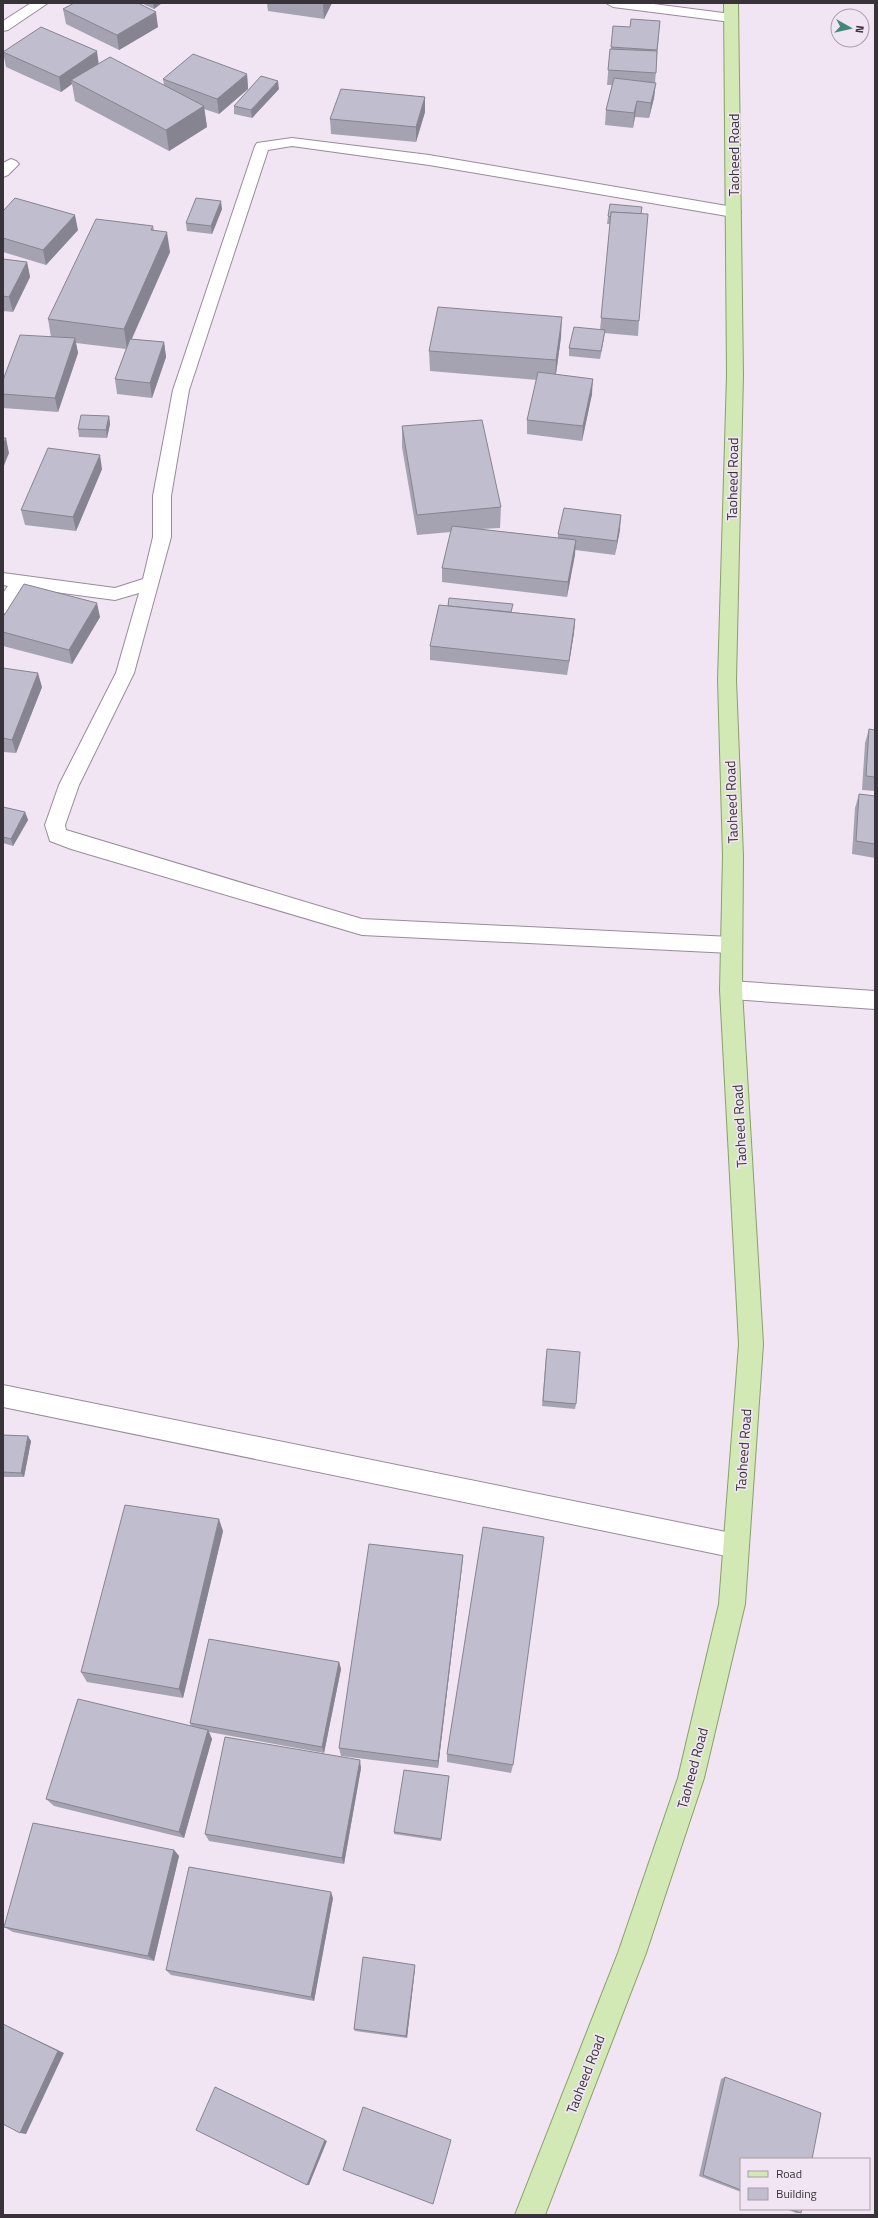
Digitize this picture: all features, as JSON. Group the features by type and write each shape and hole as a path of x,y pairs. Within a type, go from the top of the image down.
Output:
{"main road":[{"name":"Taoheed Road","path":"530,2215 632,1953 691,1778 732,1604 751,1344 731,990 733,856 727,680 735,375 731,11"}],"street":[{"path":"4,26 41,3"},
{"path":"613,3 731,11"},
{"path":"731,945 362,927 71,841 57,835 55,825 69,785 125,673 151,583 162,537 162,496 181,390 262,146 292,142 429,160 733,212"},
{"path":"3,607 12,580 115,594 151,583"},
{"path":"731,990 875,1000"},
{"path":"3,1396 736,1546"}],"building":[{"path":"74,3 138,3 156,12 117,35 63,9"},
{"path":"631,19 660,21 657,50 611,47 613,26 630,27"},
{"path":"41,27 97,51 59,77 3,52"},
{"path":"610,49 657,51 656,73 608,70"},
{"path":"193,54 247,74 217,99 163,79"},
{"path":"110,57 204,106 166,130 71,80"},
{"path":"261,76 278,81 251,110 234,106"},
{"path":"614,78 656,83 651,103 637,101 634,113 606,110"},
{"path":"341,89 425,97 416,127 330,119"},
{"path":"15,198 75,215 43,250 3,238 3,211"},
{"path":"196,198 221,201 211,226 186,223"},
{"path":"610,204 642,207 641,214 611,212 611,217 608,216"},
{"path":"611,212 648,214 639,321 601,318"},
{"path":"96,219 153,226 151,230 167,232 124,329 48,319"},
{"path":"3,259 27,262 9,297 3,296"},
{"path":"438,307 562,317 556,360 429,351"},
{"path":"574,327 605,330 601,351 569,348"},
{"path":"20,335 75,338 55,398 3,394 3,380"},
{"path":"130,339 164,342 150,383 115,379"},
{"path":"538,372 593,379 583,426 527,420"},
{"path":"81,415 109,416 106,430 78,429"},
{"path":"482,420 501,507 417,515 402,426"},
{"path":"3,438 6,438 3,445"},
{"path":"48,448 100,455 73,517 21,510"},
{"path":"564,508 621,515 617,541 558,534"},
{"path":"452,526 576,540 568,582 442,568"},
{"path":"24,584 97,603 69,650 3,632 3,617"},
{"path":"449,598 513,604 511,612 448,606"},
{"path":"439,605 575,619 569,661 430,646"},
{"path":"3,668 38,673 12,740 3,738"},
{"path":"869,729 875,730 875,777 866,776"},
{"path":"859,794 875,796 875,844 856,841"},
{"path":"3,807 25,812 11,839 3,837"},
{"path":"547,1349 580,1352 576,1404 543,1401"},
{"path":"3,1435 28,1436 21,1473 3,1472"},
{"path":"125,1505 219,1519 179,1689 81,1672"},
{"path":"483,1527 544,1537 513,1765 447,1754"},
{"path":"369,1544 463,1555 438,1761 339,1748"},
{"path":"209,1639 339,1662 322,1747 190,1723"},
{"path":"78,1699 208,1730 179,1832 46,1799"},
{"path":"225,1737 360,1760 342,1858 205,1834"},
{"path":"404,1770 449,1776 441,1839 394,1832"},
{"path":"33,1823 174,1850 148,1956 4,1927"},
{"path":"189,1867 331,1892 311,1997 166,1970"},
{"path":"363,1957 415,1965 406,2036 354,2029"},
{"path":"3,2024 58,2051 20,2133 3,2124"},
{"path":"725,2077 821,2113 812,2158 740,2158 740,2190 703,2175"},
{"path":"215,2087 325,2140 307,2185 196,2130"},
{"path":"363,2107 451,2140 433,2204 343,2170"},
{"path":"793,2210 802,2210 801,2213"}]}
